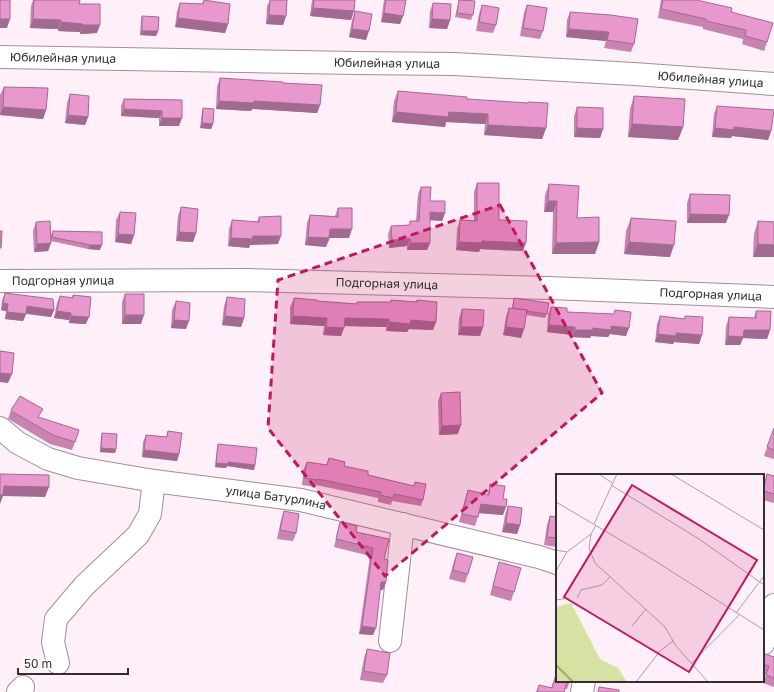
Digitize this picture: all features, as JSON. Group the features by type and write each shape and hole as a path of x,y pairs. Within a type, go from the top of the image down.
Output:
{"street":[{"name":"Юбилейная улица","path":"0,57 454,64 626,73 774,84"},
{"name":"Подгорная улица","path":"0,281 247,280 549,288 774,297"},
{"name":"улица Батурлина","path":"0,428 18,443 48,459 78,468 154,481 301,500 539,557 556,563"},
{"path":"58,663 53,642 56,619 84,586 138,535 150,514 154,481"},
{"path":"390,641 403,524"},
{"path":"764,640 774,605"},
{"path":"764,651 774,654"},
{"path":"582,692 584,682"}],"highlighted area":[{"path":"500,205 602,393 385,576 268,428 278,280"}],"building":[{"path":"0,0 10,0 10,19 0,19"},
{"path":"34,0 80,0 79,4 100,4 100,25 83,25 61,22 61,20 33,19"},
{"path":"204,0 230,4 228,24 178,18 180,3 203,4"},
{"path":"270,0 287,0 286,16 269,15"},
{"path":"314,0 355,0 354,11 313,8"},
{"path":"386,0 406,0 403,16 384,13"},
{"path":"459,0 475,1 473,15 457,13"},
{"path":"663,0 696,0 732,8 731,12 773,23 767,42 745,36 746,30 661,9"},
{"path":"433,3 451,4 450,20 432,19"},
{"path":"482,5 499,8 496,25 479,22"},
{"path":"527,5 547,8 543,31 523,28"},
{"path":"355,11 372,14 369,31 352,29"},
{"path":"570,12 611,15 638,19 634,44 607,40 609,32 569,29"},
{"path":"142,16 159,17 158,31 142,31"},
{"path":"220,78 322,85 320,105 254,101 254,103 219,101"},
{"path":"4,87 48,88 46,110 3,107"},
{"path":"398,91 467,97 467,99 548,103 546,128 488,125 488,114 449,112 448,117 396,112"},
{"path":"70,94 89,96 88,117 68,115"},
{"path":"634,96 685,99 683,127 632,124"},
{"path":"124,99 182,100 182,118 162,118 162,111 124,109"},
{"path":"717,106 774,110 771,131 734,127 734,130 715,128"},
{"path":"577,107 603,108 603,129 577,128"},
{"path":"203,108 214,109 213,124 202,123"},
{"path":"477,183 499,183 499,220 527,221 526,243 482,241 482,243 459,242 460,220 477,221"},
{"path":"549,184 579,186 577,218 599,217 599,242 556,243 557,201 548,201"},
{"path":"421,187 431,187 430,201 445,201 445,213 430,212 430,243 410,243 410,239 392,240 391,226 410,225 410,221 419,221"},
{"path":"690,194 730,195 729,215 690,214"},
{"path":"181,207 198,209 196,233 179,232"},
{"path":"338,208 352,208 352,229 330,229 329,238 308,237 310,215 338,217"},
{"path":"120,212 136,213 134,235 118,234"},
{"path":"281,216 281,236 253,236 252,239 231,238 232,220 259,222 259,217"},
{"path":"631,218 676,221 674,245 629,242"},
{"path":"50,221 51,243 37,244 36,222"},
{"path":"758,221 774,222 774,245 758,244"},
{"path":"0,231 2,231 1,248 0,248"},
{"path":"53,231 102,232 102,245 90,245 52,237"},
{"path":"5,293 53,299 54,310 27,306 26,314 7,312 8,304 3,303"},
{"path":"125,294 144,294 144,315 125,315"},
{"path":"73,295 91,297 89,317 71,316 71,313 57,311 60,296 73,298"},
{"path":"227,297 245,299 244,318 225,316"},
{"path":"294,298 357,304 357,302 391,302 391,300 437,302 436,322 411,320 410,324 389,322 389,319 345,318 344,328 326,327 327,318 293,316"},
{"path":"514,298 549,303 547,314 513,308"},
{"path":"176,301 190,303 189,321 174,320"},
{"path":"551,307 567,308 567,312 614,314 615,310 631,312 629,328 611,326 611,330 593,328 593,330 575,330 575,327 549,325"},
{"path":"509,308 527,310 524,329 506,327"},
{"path":"462,309 484,310 483,327 461,327"},
{"path":"756,311 771,311 770,330 744,330 743,337 728,336 729,317 756,318"},
{"path":"660,316 685,319 685,316 703,317 702,335 676,333 676,336 658,334"},
{"path":"0,351 14,353 12,374 0,373"},
{"path":"460,392 461,425 442,426 441,393"},
{"path":"20,396 43,409 38,417 79,430 75,442 53,435 13,412 11,410"},
{"path":"774,428 774,450 767,447"},
{"path":"168,431 182,433 179,454 144,450 146,435 167,437"},
{"path":"102,433 117,434 116,449 101,448"},
{"path":"218,444 257,448 255,465 228,462 228,464 216,463"},
{"path":"329,458 345,462 344,466 368,471 368,475 414,486 415,482 426,484 423,500 394,494 393,498 380,495 381,492 318,479 304,478 307,462 327,465"},
{"path":"0,474 49,475 49,487 4,486 3,495 0,495"},
{"path":"767,474 774,476 774,494 764,491"},
{"path":"490,484 505,486 503,499 507,499 506,507 481,504 478,517 462,514 468,490 489,495"},
{"path":"508,506 522,508 520,525 506,523"},
{"path":"284,511 299,514 296,533 280,530"},
{"path":"550,516 556,517 556,538 547,537"},
{"path":"340,522 357,526 356,532 389,539 384,559 388,560 386,582 381,582 376,628 362,626 373,548 336,539"},
{"path":"457,553 473,557 468,574 453,570"},
{"path":"499,562 521,568 514,592 493,586"},
{"path":"367,649 390,653 387,675 364,671"},
{"path":"764,653 774,657 774,678 766,675 769,666 764,664"},
{"path":"556,675 556,682 567,682 564,692 537,692 539,685 552,688"},
{"path":"599,687 619,690 619,692 598,692"}]}
